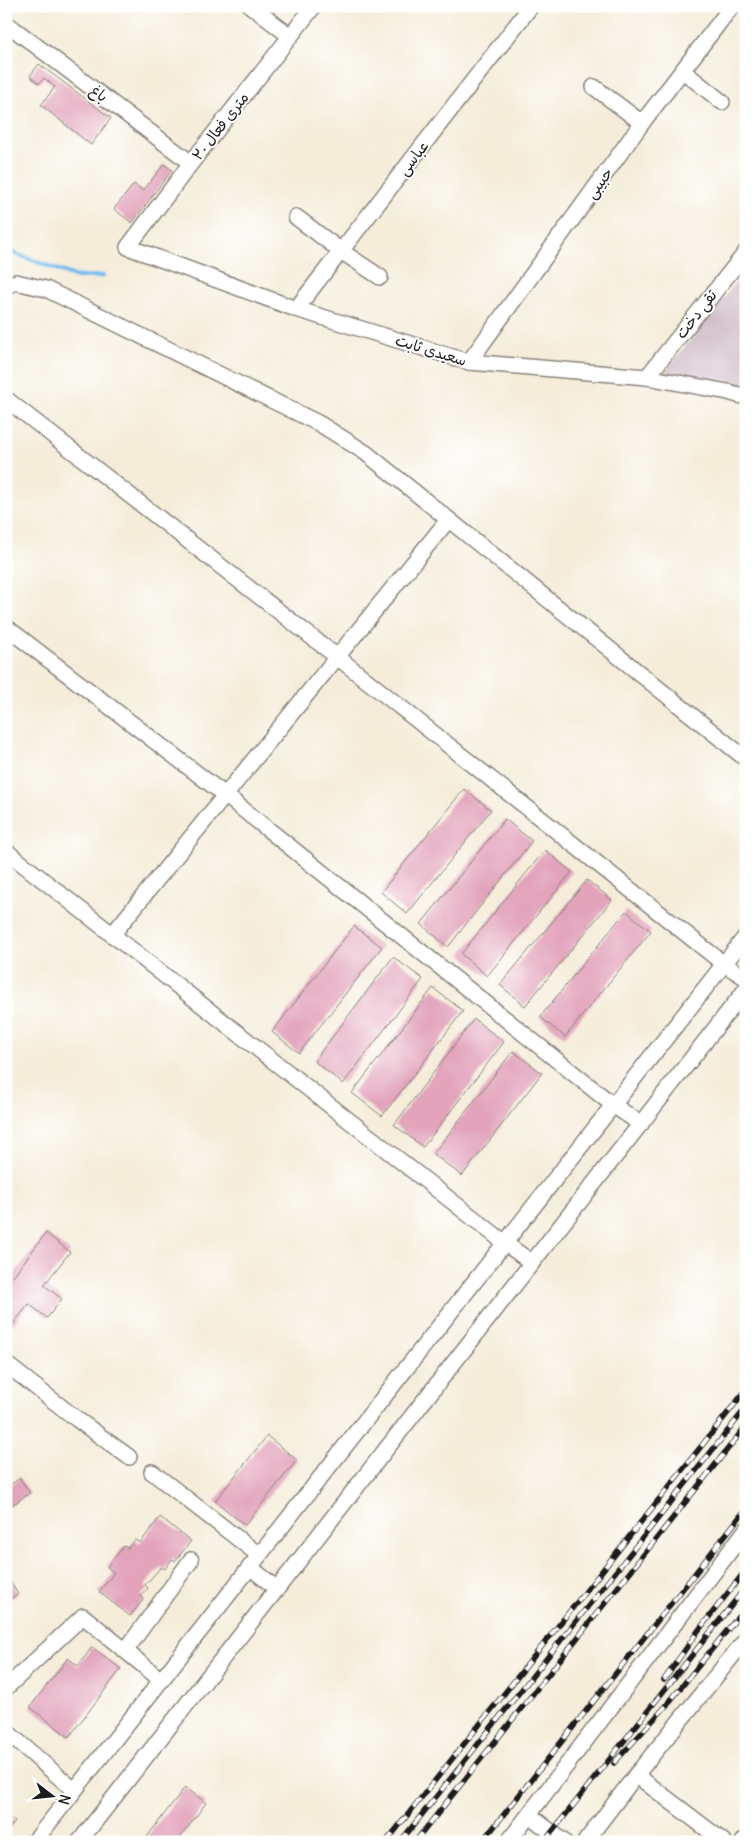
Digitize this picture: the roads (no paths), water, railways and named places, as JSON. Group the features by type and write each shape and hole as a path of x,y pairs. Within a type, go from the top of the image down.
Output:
{"street":[{"path":"251,6 290,36"},
{"name":"۲۰ متری فعال","path":"128,248 191,163 314,6"},
{"name":"عباسی","path":"296,309 531,6"},
{"name":"حبیبی","path":"469,362 642,123 732,6"},
{"path":"740,6 746,11"},
{"name":"باغ","path":"6,24 191,163"},
{"path":"683,70 722,102"},
{"path":"594,87 642,123"},
{"path":"296,217 340,251 380,277"},
{"name":"سعیدی ثابت","path":"128,248 296,309 469,362 646,377 728,392 746,398"},
{"name":"تقی دخت","path":"646,377 746,252"},
{"path":"6,286 16,282 46,289 320,424 366,453 746,759"},
{"path":"6,399 336,656 724,964 746,978"},
{"path":"112,935 448,520"},
{"path":"6,627 225,795 613,1105 641,1124"},
{"path":"6,851 505,1243 532,1262"},
{"path":"34,1842 746,936"},
{"path":"79,1842 746,989"},
{"path":"6,1364 129,1457"},
{"path":"152,1472 254,1561 277,1589"},
{"path":"508,1842 746,1530"},
{"path":"126,1650 191,1560"},
{"path":"6,1688 84,1616 161,1680"},
{"path":"585,1842 636,1775 746,1639"},
{"path":"6,1731 74,1790"},
{"path":"636,1775 724,1842"},
{"path":"528,1815 564,1842"},
{"path":"742,1842 746,1838"}],"waterway":[{"path":"6,250 77,277 103,276"}],"railway":[{"path":"386,1842 746,1390"},
{"path":"400,1842 746,1408"},
{"path":"415,1842 746,1426"},
{"path":"482,1842 746,1509"},
{"path":"664,1680 698,1631 746,1570"},
{"path":"544,1842 746,1587"},
{"path":"614,1763 666,1706 746,1607"}]}
